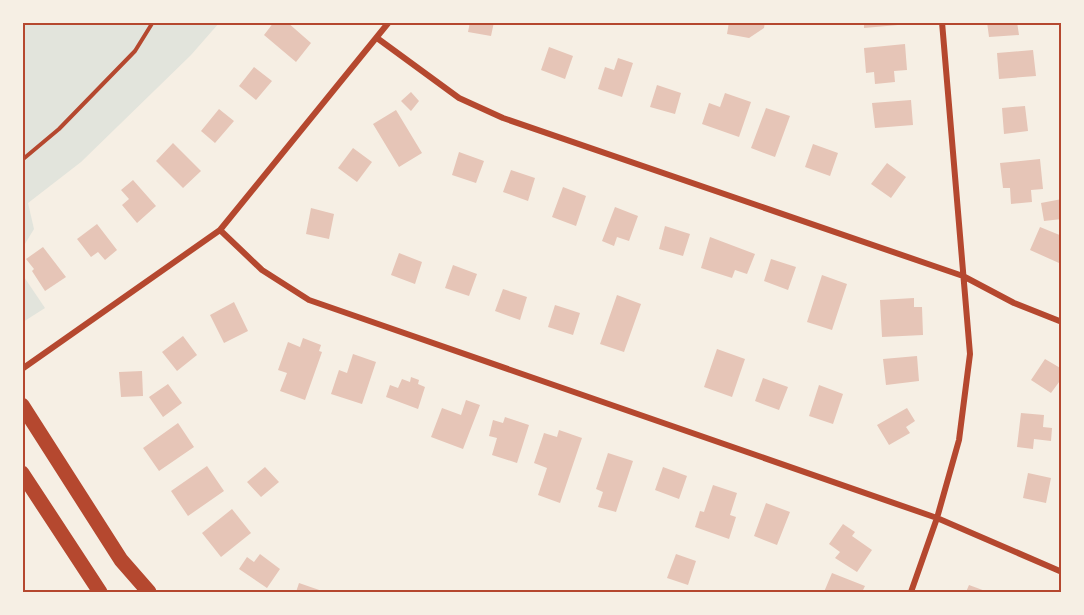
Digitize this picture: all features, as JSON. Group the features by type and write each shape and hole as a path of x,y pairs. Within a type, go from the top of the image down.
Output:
{"main road":[{"path":"22,405 122,560 149,592"},
{"path":"22,473 95,591"}],"street":[{"path":"22,369 220,230 389,22"},
{"path":"911,592 937,518 959,441 970,354 942,22"},
{"path":"377,39 459,98 503,118 963,276 1014,303 1062,322"},
{"path":"220,230 262,270 309,300 937,518 1062,572"}],"path":[{"path":"22,160 59,129 135,51 153,22"}],"shaded area":[{"path":"22,23 219,23 191,55 81,162 28,203 34,229 23,247"},
{"path":"22,274 45,308 23,322 22,322"}],"building":[{"path":"274,22 287,22 311,43 296,62 264,35"},
{"path":"470,22 494,22 491,36 468,32"},
{"path":"729,22 765,22 764,28 749,38 727,34"},
{"path":"864,22 897,22 898,25 864,28"},
{"path":"987,22 1017,22 1019,35 989,37"},
{"path":"905,44 907,70 894,71 895,82 875,84 874,72 866,73 864,48"},
{"path":"549,47 573,56 565,79 541,70"},
{"path":"1033,50 1036,76 999,79 997,53"},
{"path":"618,58 633,63 622,97 598,89 605,67 614,70"},
{"path":"254,67 272,81 256,100 239,86"},
{"path":"657,85 681,93 675,114 650,107"},
{"path":"411,92 419,101 411,111 401,101"},
{"path":"725,93 751,102 739,137 702,124 709,103 720,107"},
{"path":"911,100 913,125 875,128 872,103"},
{"path":"1025,106 1028,131 1004,134 1002,108"},
{"path":"766,108 790,116 775,157 751,148"},
{"path":"219,109 234,121 215,143 201,131"},
{"path":"396,110 422,153 399,167 373,124"},
{"path":"173,143 201,171 183,188 156,161"},
{"path":"813,144 838,153 830,176 805,167"},
{"path":"353,148 372,162 357,182 338,168"},
{"path":"459,152 484,161 476,183 452,175"},
{"path":"1040,159 1043,189 1031,190 1032,202 1011,204 1010,188 1003,188 1000,163"},
{"path":"887,163 906,177 891,198 871,184"},
{"path":"511,170 535,178 528,201 503,192"},
{"path":"133,180 156,206 137,223 122,205 129,199 121,190"},
{"path":"563,187 586,196 576,226 552,217"},
{"path":"1062,199 1062,219 1044,221 1041,203"},
{"path":"615,207 638,216 629,241 617,237 614,246 602,241"},
{"path":"311,208 334,214 329,239 306,234"},
{"path":"97,224 117,250 105,260 98,252 91,257 77,239"},
{"path":"665,226 690,234 683,256 659,249"},
{"path":"1040,227 1062,236 1062,257 1059,263 1030,250"},
{"path":"710,237 755,254 747,274 735,270 732,278 701,268"},
{"path":"43,247 66,277 45,291 26,259"},
{"path":"399,253 422,262 415,284 391,275"},
{"path":"771,259 796,267 788,290 764,281"},
{"path":"453,265 477,274 469,296 445,288"},
{"path":"822,275 847,284 832,330 807,322"},
{"path":"503,289 527,297 520,320 495,311"},
{"path":"617,295 641,304 624,352 600,344"},
{"path":"914,298 914,307 922,307 923,335 882,337 880,300"},
{"path":"234,302 248,331 224,343 210,315"},
{"path":"555,305 580,313 573,335 548,327"},
{"path":"183,336 197,355 177,371 162,352"},
{"path":"303,338 321,345 319,351 322,352 305,400 280,391 287,373 278,370 288,342 300,347"},
{"path":"717,349 745,359 732,397 704,387"},
{"path":"353,354 376,362 362,404 331,394 339,370 347,373"},
{"path":"917,356 919,381 886,385 883,359"},
{"path":"1045,359 1062,369 1062,378 1051,393 1031,380"},
{"path":"142,371 143,396 121,397 119,372"},
{"path":"411,377 419,380 418,384 425,387 418,409 386,397 390,385 398,388 402,379 410,382"},
{"path":"763,378 788,387 779,410 755,401"},
{"path":"168,384 182,403 163,417 149,397"},
{"path":"819,385 843,394 833,424 809,416"},
{"path":"466,400 480,405 463,449 431,437 442,408 461,415"},
{"path":"907,408 915,421 906,427 910,433 889,445 877,425"},
{"path":"1021,413 1044,415 1043,427 1052,428 1051,441 1034,439 1033,449 1017,447"},
{"path":"505,417 529,425 517,463 492,455 497,438 489,436 493,420 503,423"},
{"path":"178,423 194,447 159,471 143,448"},
{"path":"559,430 582,438 560,503 538,495 547,468 534,463 544,433 557,437"},
{"path":"608,453 633,461 616,512 598,507 603,492 596,489"},
{"path":"207,466 224,491 188,516 171,491"},
{"path":"265,467 279,482 261,497 247,482"},
{"path":"663,467 687,476 679,499 655,490"},
{"path":"1028,473 1051,478 1046,503 1023,498"},
{"path":"713,485 737,493 730,515 736,517 729,539 695,527 700,511 704,512"},
{"path":"766,503 790,512 777,545 754,536"},
{"path":"232,509 251,533 221,557 202,533"},
{"path":"843,524 855,532 852,536 872,550 857,572 835,558 840,552 829,544"},
{"path":"260,554 280,569 267,588 239,569 247,557 254,562"},
{"path":"676,554 696,561 688,585 667,578"},
{"path":"832,573 865,586 862,592 824,592"},
{"path":"299,583 325,592 296,592"},
{"path":"969,585 988,592 966,592"}]}
